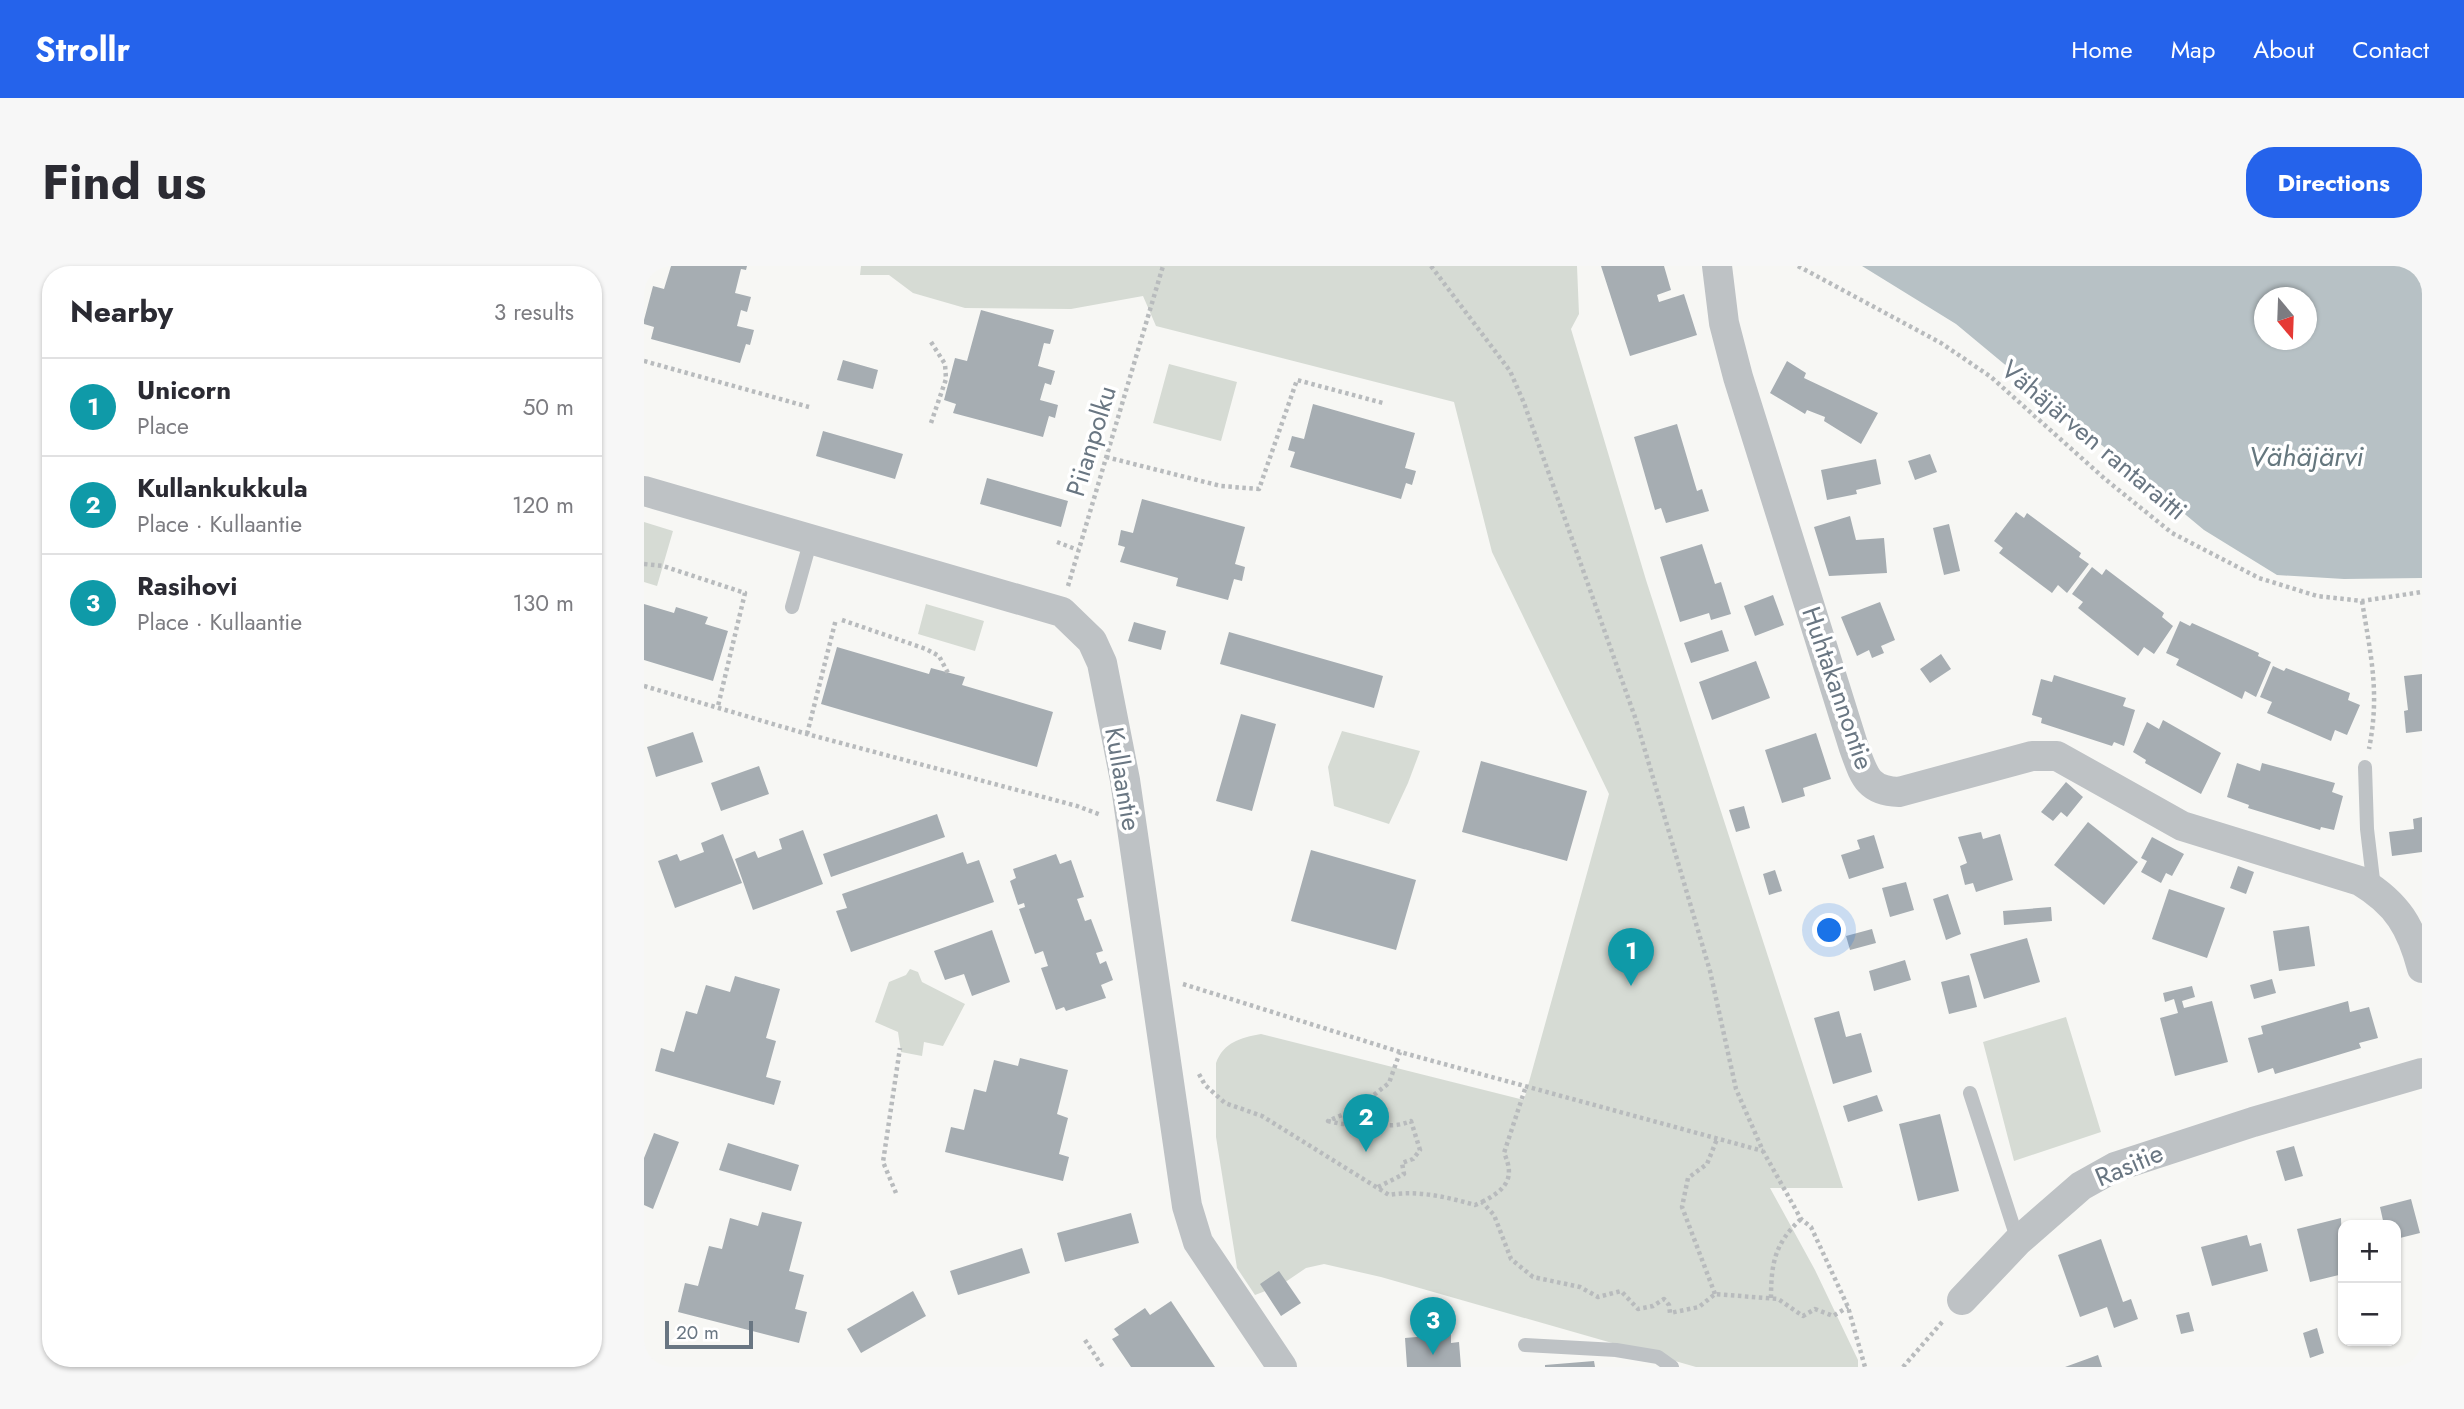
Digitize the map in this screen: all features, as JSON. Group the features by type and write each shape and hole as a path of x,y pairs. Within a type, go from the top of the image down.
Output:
{"street":[{"name":"Huhtakannontie","path":"1717,266 1724,323 1738,377 1866,779 1883,791 1899,792 2032,756 2057,756 2182,826 2361,881 2398,912 2415,940 2422,968"},
{"name":"Kullaantie","path":"644,491 1062,611 1092,640 1102,663 1132,825 1187,1206 1198,1242 1282,1367"},
{"name":"Rasitie","path":"1962,1300 2018,1241 2081,1186 2115,1167 2253,1122 2422,1073"}],"lane":[{"path":"792,607 811,539"},
{"path":"2365,767 2367,829 2374,890"},
{"path":"1969,1093 2018,1241"},
{"path":"1525,1345 1616,1350 1658,1357 1672,1367"}],"path":[{"name":"Piianpolku","path":"1062,611 1163,266"},
{"path":"1431,266 1510,371 1524,403 1636,720 1710,971 1735,1089 1763,1152 1801,1219 1811,1227 1848,1307 1865,1367"},
{"name":"Vähäjärven rantaraitti","path":"1798,266 1941,344 1991,377 2105,479 2172,533 2259,578 2317,596 2362,601 2422,593"},
{"path":"930,423 946,379 945,364 931,342"},
{"path":"644,361 809,407"},
{"path":"1106,457 1221,486 1259,489 1297,380 1382,403"},
{"path":"1057,541 1078,550"},
{"path":"644,564 663,566 745,593 718,706"},
{"path":"2362,601 2376,685 2375,720 2365,767"},
{"path":"807,734 836,619"},
{"path":"842,621 926,649 939,656 948,673"},
{"path":"644,686 807,734 1077,806 1132,825"},
{"path":"1156,982 1188,984 1400,1052 1763,1152"},
{"path":"1188,984 1188,995"},
{"path":"896,1193 883,1162 900,1048"},
{"path":"1378,1187 1404,1174 1402,1163 1413,1159 1420,1150 1411,1121 1390,1127 1368,1124 1352,1127 1328,1121 1356,1109 1389,1083 1400,1052"},
{"path":"1197,1070 1205,1085 1225,1103 1262,1116 1388,1195 1420,1193 1475,1205 1500,1193 1507,1181 1510,1167 1504,1153 1526,1086"},
{"path":"1716,1294 1682,1208 1688,1178 1707,1164 1717,1139"},
{"path":"1482,1202 1494,1215 1511,1259 1533,1277 1580,1287 1598,1297 1621,1291 1638,1309 1653,1306 1664,1299 1669,1305 1670,1313 1699,1307 1716,1294 1778,1300 1803,1316 1815,1309 1833,1316 1848,1307"},
{"path":"1770,1298 1771,1275 1777,1247 1801,1219"},
{"path":"1903,1367 1962,1300"},
{"path":"1085,1340 1103,1367"}],"shaded area":[{"path":"861,266 1577,266 1579,314 1571,329 1646,580 1843,1188 1770,1188 1815,1270 1858,1360 1858,1367 1696,1367 1381,1277 1324,1264 1306,1268 1281,1285 1255,1295 1237,1268 1216,1137 1216,1063 1223,1050 1234,1042 1261,1034 1524,1100 1609,794 1492,552 1454,402 1156,326 1143,296 1071,309 965,308 913,293 889,275 860,275"},
{"path":"1169,364 1237,382 1221,441 1153,423"},
{"path":"644,522 673,531 657,586 644,582"},
{"path":"926,604 984,621 975,651 918,634"},
{"path":"1342,731 1420,751 1389,824 1334,806 1328,767"},
{"path":"910,969 918,972 922,982 965,1004 943,1046 924,1042 922,1056 901,1052 898,1032 875,1022 889,982 906,975"},
{"path":"2066,1017 2101,1132 2014,1161 1983,1042"}],"water":[{"name":"Vähäjärvi","path":"1862,266 2422,266 2422,578 2344,579 2277,575 2204,530 1956,324"}],"building":[{"path":"671,266 747,266 746,270 741,269 735,293 751,297 747,312 741,310 737,326 754,330 750,345 746,344 740,363 651,339 654,327 644,324 644,320 653,286 664,289"},
{"path":"1601,266 1664,266 1671,290 1657,295 1659,302 1684,294 1697,335 1630,356"},
{"path":"981,310 1054,330 1050,344 1044,343 1038,366 1055,371 1051,385 1045,383 1040,400 1058,405 1055,418 1049,416 1043,437 953,413 956,404 944,400 955,358 967,361"},
{"path":"843,360 878,370 873,389 837,380"},
{"path":"1787,361 1806,373 1804,378 1878,413 1861,444 1824,421 1825,417 1807,410 1805,414 1770,393"},
{"path":"1313,404 1415,433 1405,468 1416,471 1412,485 1406,483 1401,499 1290,467 1295,452 1288,450 1292,436 1304,439"},
{"path":"1677,424 1697,491 1702,489 1709,511 1666,523 1661,508 1655,510 1634,437"},
{"path":"823,431 903,454 895,479 816,456"},
{"path":"1930,454 1937,472 1915,480 1908,461"},
{"path":"1876,459 1881,484 1856,490 1857,494 1827,500 1821,470"},
{"path":"987,478 1068,501 1061,527 980,504"},
{"path":"1142,499 1245,527 1235,564 1245,567 1242,581 1234,579 1228,600 1176,586 1178,578 1120,562 1125,547 1118,545 1121,530 1133,533"},
{"path":"2016,512 2024,518 2027,513 2081,553 2079,557 2089,564 2067,593 2058,585 2052,593 1999,553 2003,548 1994,541"},
{"path":"1850,516 1856,540 1884,538 1887,573 1829,576 1814,527"},
{"path":"1949,524 1960,571 1944,575 1933,528"},
{"path":"1702,544 1715,584 1721,582 1731,614 1711,620 1709,613 1680,622 1660,557"},
{"path":"2092,567 2102,575 2106,569 2164,613 2162,617 2173,626 2154,654 2144,647 2138,656 2078,608 2083,602 2072,594"},
{"path":"1773,595 1784,625 1755,636 1744,606"},
{"path":"1880,602 1895,640 1881,646 1884,653 1872,658 1869,650 1857,656 1841,617"},
{"path":"644,604 674,613 676,607 708,617 705,624 728,631 713,681 644,660"},
{"path":"2180,621 2190,626 2192,623 2259,653 2258,656 2271,662 2256,697 2245,691 2242,699 2176,665 2179,659 2166,653"},
{"path":"1134,622 1166,631 1161,650 1128,641"},
{"path":"1722,630 1729,651 1691,663 1684,643"},
{"path":"1229,632 1383,676 1374,708 1220,664"},
{"path":"837,647 929,674 931,668 965,677 962,685 1053,712 1037,767 821,704"},
{"path":"1941,654 1951,669 1930,683 1920,669"},
{"path":"1756,661 1770,698 1712,720 1699,682"},
{"path":"2273,666 2284,671 2286,668 2350,693 2348,700 2360,705 2347,735 2335,730 2331,741 2267,713 2272,702 2260,697"},
{"path":"2422,674 2422,731 2406,733 2404,711 2408,710 2404,676"},
{"path":"2054,675 2126,698 2123,706 2135,710 2124,746 2114,742 2112,746 2041,723 2042,718 2032,715 2041,679 2052,682"},
{"path":"1241,714 1276,724 1252,811 1216,801"},
{"path":"2163,720 2221,753 2201,794 2145,763 2146,760 2133,752 2147,722 2159,729"},
{"path":"693,732 703,762 656,777 647,747"},
{"path":"1816,733 1831,779 1803,788 1805,796 1782,803 1765,750"},
{"path":"1481,761 1587,791 1567,861 1462,832"},
{"path":"2237,763 2260,771 2262,763 2335,783 2332,792 2343,796 2334,830 2321,827 2320,830 2248,808 2249,805 2227,797"},
{"path":"759,766 769,794 721,811 711,783"},
{"path":"2066,782 2083,797 2067,817 2061,812 2053,821 2041,812"},
{"path":"1744,806 1750,828 1736,832 1729,810"},
{"path":"937,814 945,837 831,877 823,854"},
{"path":"2422,817 2422,852 2392,856 2389,832 2414,829 2413,819"},
{"path":"2088,822 2138,862 2104,905 2054,865"},
{"path":"803,830 823,884 753,910 735,859 755,851 758,858 782,849 779,839"},
{"path":"1981,832 1983,839 2000,834 2013,880 1976,892 1973,883 1965,885 1960,866 1967,863 1958,837"},
{"path":"723,834 742,883 675,908 658,861 677,854 680,861 704,852 701,843"},
{"path":"1874,835 1884,868 1849,879 1841,855 1860,849 1857,840"},
{"path":"2152,837 2184,854 2172,876 2166,873 2161,883 2141,872 2147,861 2141,858"},
{"path":"1311,850 1416,880 1396,950 1291,921"},
{"path":"963,852 967,864 979,860 994,902 851,952 836,911 847,908 842,894"},
{"path":"1056,854 1060,864 1071,860 1084,897 1077,899 1085,921 1091,919 1103,951 1096,953 1100,964 1106,961 1113,980 1101,985 1106,998 1066,1011 1064,1007 1056,1010 1041,968 1048,966 1043,951 1035,954 1019,909 1025,907 1024,903 1018,905 1010,881 1016,878 1013,869"},
{"path":"2238,866 2254,872 2246,894 2230,888"},
{"path":"1775,870 1782,891 1769,895 1763,874"},
{"path":"1906,882 1914,910 1890,917 1882,888"},
{"path":"2169,889 2225,908 2207,958 2152,939"},
{"path":"1948,894 1961,934 1946,940 1933,899"},
{"path":"2051,907 2052,921 2004,925 2003,911"},
{"path":"2309,926 2315,966 2279,971 2273,931"},
{"path":"1872,929 1876,943 1850,950 1846,936"},
{"path":"992,930 1010,982 972,996 964,974 945,980 934,951"},
{"path":"2027,938 2040,982 1984,999 1970,954"},
{"path":"1905,960 1911,980 1874,991 1869,971"},
{"path":"1969,975 1977,1007 1949,1014 1941,982"},
{"path":"735,976 780,989 766,1038 776,1041 766,1077 781,1081 774,1105 655,1071 661,1048 674,1052 686,1011 697,1014 706,985 730,992"},
{"path":"2272,979 2276,993 2254,999 2250,985"},
{"path":"2192,986 2195,997 2182,1001 2184,1008 2212,1001 2228,1062 2175,1076 2160,1018 2178,1013 2174,999 2165,1002 2163,993"},
{"path":"2348,1001 2350,1012 2369,1007 2378,1038 2359,1043 2361,1048 2275,1074 2273,1068 2258,1073 2248,1038 2263,1034 2261,1026"},
{"path":"1839,1011 1846,1037 1861,1033 1872,1072 1833,1084 1814,1018"},
{"path":"1020,1058 1068,1070 1057,1114 1068,1118 1059,1154 1069,1157 1063,1181 945,1152 951,1127 964,1130 974,1089 986,1092 994,1060 1018,1066"},
{"path":"1877,1095 1883,1111 1848,1122 1843,1106"},
{"path":"1940,1114 1959,1191 1918,1201 1899,1124"},
{"path":"654,1133 679,1142 653,1209 644,1205 644,1158"},
{"path":"728,1143 799,1165 791,1191 719,1170"},
{"path":"2294,1146 2303,1176 2285,1181 2276,1151"},
{"path":"2411,1199 2420,1233 2401,1238 2401,1220 2383,1220 2380,1207"},
{"path":"762,1212 802,1222 789,1271 804,1275 795,1309 807,1312 799,1343 678,1312 685,1283 698,1286 709,1246 722,1249 730,1218 758,1226"},
{"path":"1131,1213 1139,1243 1065,1262 1057,1233"},
{"path":"2341,1218 2338,1220 2338,1275 2310,1282 2297,1229"},
{"path":"2247,1235 2250,1246 2261,1243 2268,1271 2212,1286 2201,1247"},
{"path":"2101,1239 2123,1302 2131,1299 2138,1319 2114,1328 2107,1307 2080,1317 2058,1255"},
{"path":"1022,1248 1030,1273 958,1295 950,1271"},
{"path":"1279,1271 1301,1303 1281,1316 1260,1284"},
{"path":"913,1291 926,1316 861,1353 847,1329"},
{"path":"1171,1301 1215,1367 1131,1367 1112,1339 1119,1335 1114,1329 1145,1308 1150,1315"},
{"path":"2189,1312 2194,1331 2181,1334 2176,1315"},
{"path":"2317,1328 2324,1353 2310,1358 2303,1333"},
{"path":"1451,1334 1451,1343 1459,1342 1461,1367 1407,1367 1405,1338"},
{"path":"2098,1355 2102,1367 2065,1367"},
{"path":"1594,1361 1595,1367 1545,1367 1545,1365"}],"place":[{"name":"Unicorn","path":"1631,986"},
{"name":"Kullankukkula","path":"1366,1152"},
{"name":"Rasihovi","path":"1433,1355"}]}
